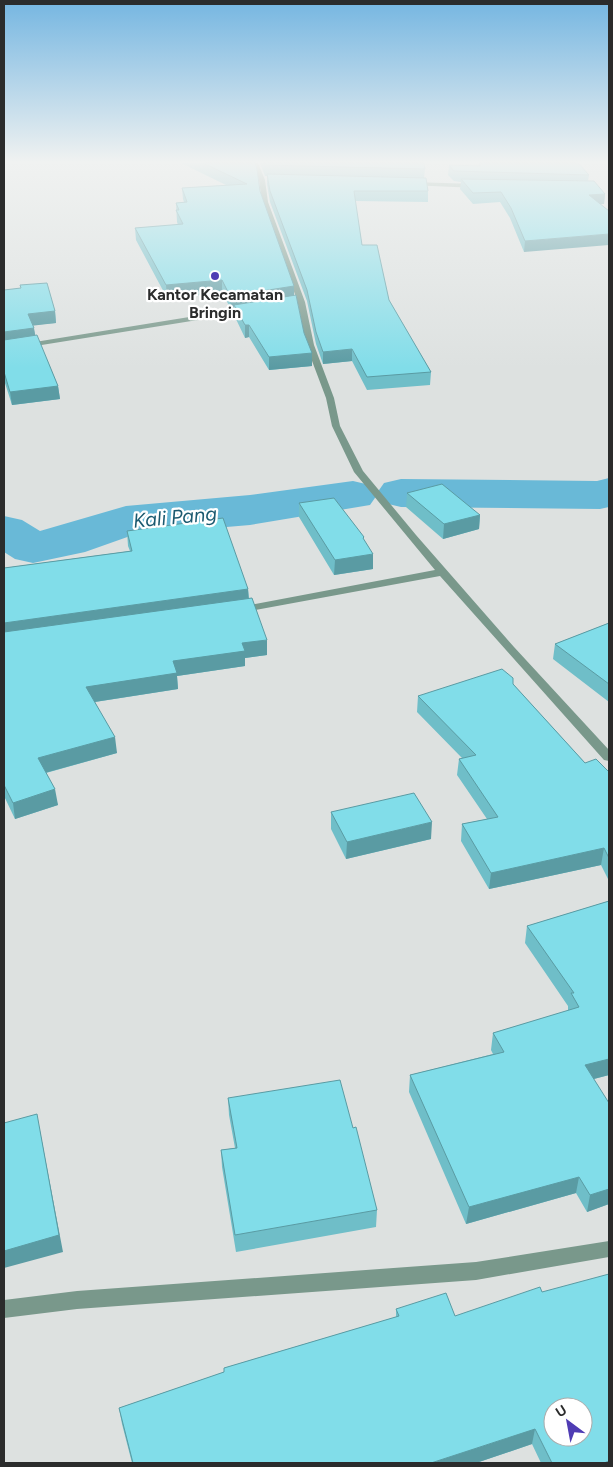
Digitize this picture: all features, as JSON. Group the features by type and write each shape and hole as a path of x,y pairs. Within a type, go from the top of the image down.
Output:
{"street":[{"path":"276,231 301,302 310,344 330,398 336,426 359,472 444,572 609,757"},
{"path":"282,305 301,302"},
{"path":"4,349 262,308"},
{"path":"231,612 444,572"},
{"path":"4,1309 77,1300 476,1271 609,1249"}],"building":[{"path":"137,231 274,231 294,286 230,296 222,280 166,285"},
{"path":"285,231 360,231 362,245 377,245 389,300 431,372 367,377 352,349 323,352 316,332 307,290"},
{"path":"521,231 609,231 609,234 525,241"},
{"path":"47,283 55,311 28,314 34,328 4,332 4,290 21,288 20,285"},
{"path":"296,295 304,333 312,353 269,357 249,325 245,325 234,305"},
{"path":"37,335 58,386 10,392 4,372 4,340"},
{"path":"442,484 480,515 444,524 407,493"},
{"path":"334,498 364,537 373,554 335,560 299,503"},
{"path":"223,518 248,589 4,623 4,568 132,551 127,531"},
{"path":"252,598 267,640 242,643 245,651 173,661 177,673 86,687 115,737 38,758 55,789 13,803 4,785 4,632"},
{"path":"609,623 609,684 555,644"},
{"path":"502,669 513,678 513,684 585,763 596,759 609,772 609,858 604,848 491,873 462,824 498,817 459,759 476,755 418,696"},
{"path":"414,793 432,822 347,842 331,812"},
{"path":"609,901 609,1059 585,1065 609,1103 609,1189 590,1195 579,1177 469,1207 410,1075 504,1052 493,1033 579,1007 571,993 574,993 527,926"},
{"path":"340,1080 353,1128 356,1127 377,1210 235,1235 221,1150 237,1148 228,1098"},
{"path":"37,1114 59,1235 4,1251 4,1123"},
{"path":"609,1274 609,1461 604,1463 552,1463 544,1447 593,1447 593,1397 543,1397 543,1445 535,1429 431,1463 133,1463 119,1408 224,1372 224,1368 399,1316 396,1309 446,1293 455,1316 540,1287 542,1292"}],"waterway":[{"name":"Kali Pang","path":"401,493 600,495 609,492"},
{"name":"Kali Pang","path":"4,531 33,548 67,541 126,521 250,510 353,495"}],"place":[{"name":"Kantor Kecamatan Bringin","path":"215,276"}]}
